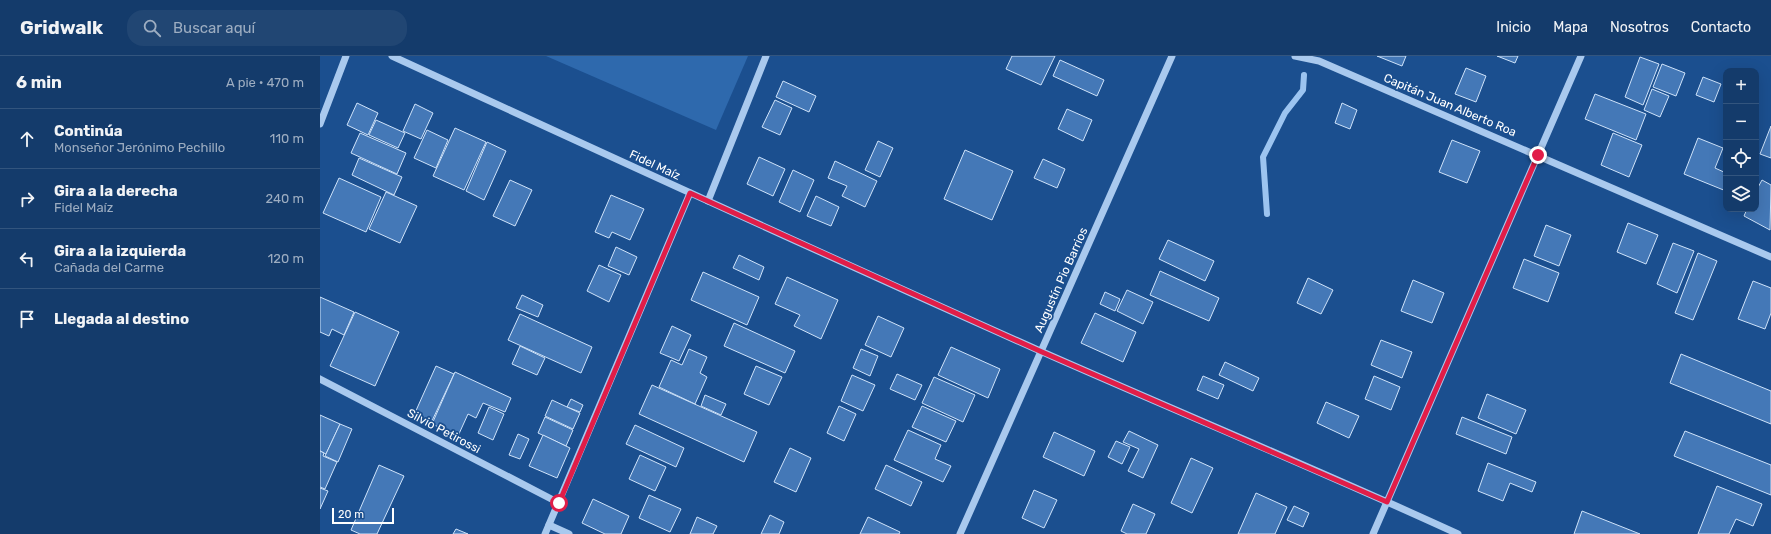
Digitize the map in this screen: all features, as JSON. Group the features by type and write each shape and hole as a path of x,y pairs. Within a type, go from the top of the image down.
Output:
{"street":[{"path":"320,124 346,56"},
{"name":"Fidel Maíz","path":"392,56 1042,352 1458,534"},
{"path":"708,201 766,56"},
{"name":"Augustín Pio Barrios","path":"960,534 1172,56"},
{"name":"Capitán Juan Alberto Roa","path":"1295,56 1319,61 1771,257"},
{"path":"1373,534 1581,56"},
{"path":"546,534 690,193"},
{"name":"Silvio Petirossi","path":"320,379 559,503"},
{"path":"549,525 569,534"}],"shaded area":[{"path":"546,56 748,56 716,130"}],"building":[{"path":"1012,56 1055,56 1041,85 1006,69"},
{"path":"1377,56 1406,56 1402,66"},
{"path":"1497,56 1518,56 1515,63"},
{"path":"1640,57 1659,64 1643,105 1625,97"},
{"path":"1060,60 1104,80 1097,96 1053,76"},
{"path":"1662,64 1685,73 1676,96 1653,87"},
{"path":"1466,68 1486,76 1476,102 1455,94"},
{"path":"1703,77 1721,84 1714,102 1696,95"},
{"path":"783,81 816,96 809,112 776,97"},
{"path":"1652,89 1669,96 1660,117 1644,110"},
{"path":"1595,94 1646,114 1636,140 1585,119"},
{"path":"775,100 792,108 780,135 762,127"},
{"path":"357,103 378,113 368,135 347,125"},
{"path":"1342,103 1357,110 1350,129 1335,123"},
{"path":"415,104 433,113 421,139 403,131"},
{"path":"1067,109 1092,120 1083,141 1058,129"},
{"path":"376,120 405,133 398,148 369,135"},
{"path":"1771,126 1771,158 1760,154"},
{"path":"455,128 486,142 464,190 433,176"},
{"path":"427,130 448,140 436,168 414,158"},
{"path":"360,133 406,153 397,174 351,153"},
{"path":"1613,133 1642,145 1629,177 1601,165"},
{"path":"1698,138 1723,148 1715,168 1723,172 1723,190 1684,174"},
{"path":"1452,140 1480,151 1467,183 1439,172"},
{"path":"878,141 893,148 880,177 865,170"},
{"path":"487,142 506,151 484,200 466,191"},
{"path":"965,150 1013,171 992,220 944,199"},
{"path":"759,157 785,169 773,196 747,184"},
{"path":"359,158 402,177 394,195 352,175"},
{"path":"1043,159 1065,169 1057,188 1034,178"},
{"path":"835,161 877,181 865,207 842,196 847,186 828,178"},
{"path":"793,170 814,180 800,212 779,202"},
{"path":"339,178 381,197 366,232 323,213"},
{"path":"510,180 532,190 515,226 493,216"},
{"path":"1762,180 1771,185 1770,230 1744,216 1746,212 1759,212 1759,186"},
{"path":"386,192 417,206 400,243 369,229"},
{"path":"611,195 644,209 630,240 612,232 609,238 595,232"},
{"path":"816,196 839,207 831,226 807,216"},
{"path":"1628,223 1658,235 1646,264 1617,252"},
{"path":"1546,225 1571,235 1559,266 1534,256"},
{"path":"1168,240 1214,261 1205,281 1159,259"},
{"path":"1673,243 1694,251 1677,293 1657,284"},
{"path":"616,247 637,257 629,275 608,266"},
{"path":"1698,253 1717,261 1693,320 1675,313"},
{"path":"739,255 764,267 759,280 733,268"},
{"path":"1524,259 1559,273 1548,302 1513,288"},
{"path":"599,265 621,275 609,302 587,291"},
{"path":"1160,271 1219,298 1209,321 1150,295"},
{"path":"703,272 759,297 747,325 691,300"},
{"path":"787,277 838,300 821,339 794,326 800,315 775,304"},
{"path":"1308,278 1333,290 1321,314 1297,303"},
{"path":"1413,280 1444,293 1432,323 1401,311"},
{"path":"1753,281 1771,288 1771,313 1765,329 1738,319"},
{"path":"1127,290 1153,302 1143,324 1117,311"},
{"path":"1105,292 1120,299 1115,311 1100,304"},
{"path":"522,295 543,305 538,317 516,308"},
{"path":"320,297 354,312 344,335 332,329 329,336 320,332"},
{"path":"355,312 399,332 375,386 330,366"},
{"path":"1095,313 1136,332 1123,362 1081,343"},
{"path":"520,314 592,347 581,373 508,340"},
{"path":"878,316 904,328 891,357 865,345"},
{"path":"734,323 795,351 785,373 724,346"},
{"path":"672,326 691,335 679,361 660,353"},
{"path":"1381,340 1412,352 1402,378 1371,365"},
{"path":"520,346 545,358 537,375 512,364"},
{"path":"951,347 1000,369 988,398 938,375"},
{"path":"689,349 707,357 700,373 707,377 695,404 659,387 671,360 682,365"},
{"path":"861,349 878,356 870,376 853,368"},
{"path":"1681,354 1771,391 1771,424 1670,383"},
{"path":"1225,362 1259,378 1253,391 1219,375"},
{"path":"436,366 454,374 431,423 414,415"},
{"path":"756,366 782,377 769,405 744,394"},
{"path":"455,372 511,398 505,412 483,403 476,418 468,414 458,436 432,424"},
{"path":"897,374 922,385 915,400 890,389"},
{"path":"852,375 875,385 863,411 841,401"},
{"path":"1203,376 1224,385 1218,399 1197,390"},
{"path":"1374,376 1400,387 1391,410 1365,399"},
{"path":"934,377 975,395 963,422 922,403"},
{"path":"652,385 757,432 744,462 639,414"},
{"path":"1487,394 1526,410 1516,434 1478,418"},
{"path":"705,395 726,404 721,415 701,406"},
{"path":"571,399 583,405 580,412 567,407"},
{"path":"552,400 580,413 573,429 545,416"},
{"path":"1326,402 1359,416 1349,438 1317,423"},
{"path":"839,406 856,414 844,441 827,433"},
{"path":"922,406 956,421 946,442 912,427"},
{"path":"489,407 504,414 493,440 478,433"},
{"path":"320,415 340,424 326,454 320,451"},
{"path":"545,417 573,430 566,446 538,433"},
{"path":"1462,417 1512,437 1506,454 1456,434"},
{"path":"340,424 352,429 338,462 325,456"},
{"path":"635,425 684,448 676,467 626,444"},
{"path":"908,430 941,445 935,459 951,466 943,482 894,460"},
{"path":"1129,431 1158,445 1143,478 1128,471 1139,449 1123,442"},
{"path":"1685,431 1771,465 1771,495 1674,456"},
{"path":"1054,432 1095,451 1084,476 1043,457"},
{"path":"518,434 529,439 520,459 509,455"},
{"path":"543,435 570,448 557,478 529,466"},
{"path":"1116,441 1130,447 1122,464 1108,457"},
{"path":"790,448 811,458 796,492 774,482"},
{"path":"320,451 324,453 323,456 337,462 325,489 320,487"},
{"path":"640,455 666,467 655,491 629,479"},
{"path":"1191,458 1213,468 1192,513 1171,503"},
{"path":"1488,463 1536,482 1532,492 1510,483 1503,501 1478,491"},
{"path":"379,465 404,476 377,534 360,534 351,530"},
{"path":"886,465 922,482 911,506 875,489"},
{"path":"1717,486 1762,504 1753,526 1736,519 1729,534 1698,534"},
{"path":"320,488 328,491 320,509"},
{"path":"1034,490 1057,500 1044,528 1022,518"},
{"path":"1256,493 1287,507 1275,534 1238,534"},
{"path":"649,495 681,509 670,532 639,518"},
{"path":"593,499 629,516 621,534 605,534 582,523"},
{"path":"1133,504 1155,514 1146,534 1127,534 1121,531"},
{"path":"1294,506 1309,513 1303,527 1287,520"},
{"path":"1582,511 1640,534 1574,534"},
{"path":"770,515 784,522 779,534 761,534"},
{"path":"697,517 717,526 713,534 690,534"},
{"path":"868,517 900,532 899,534 860,534"},
{"path":"456,529 468,534 453,534"}],"waterway":[{"path":"1267,214 1263,157 1285,113 1303,90 1304,75"}],"route":[{"path":"559,503 690,193 1042,352 1387,502 1538,155"}]}
